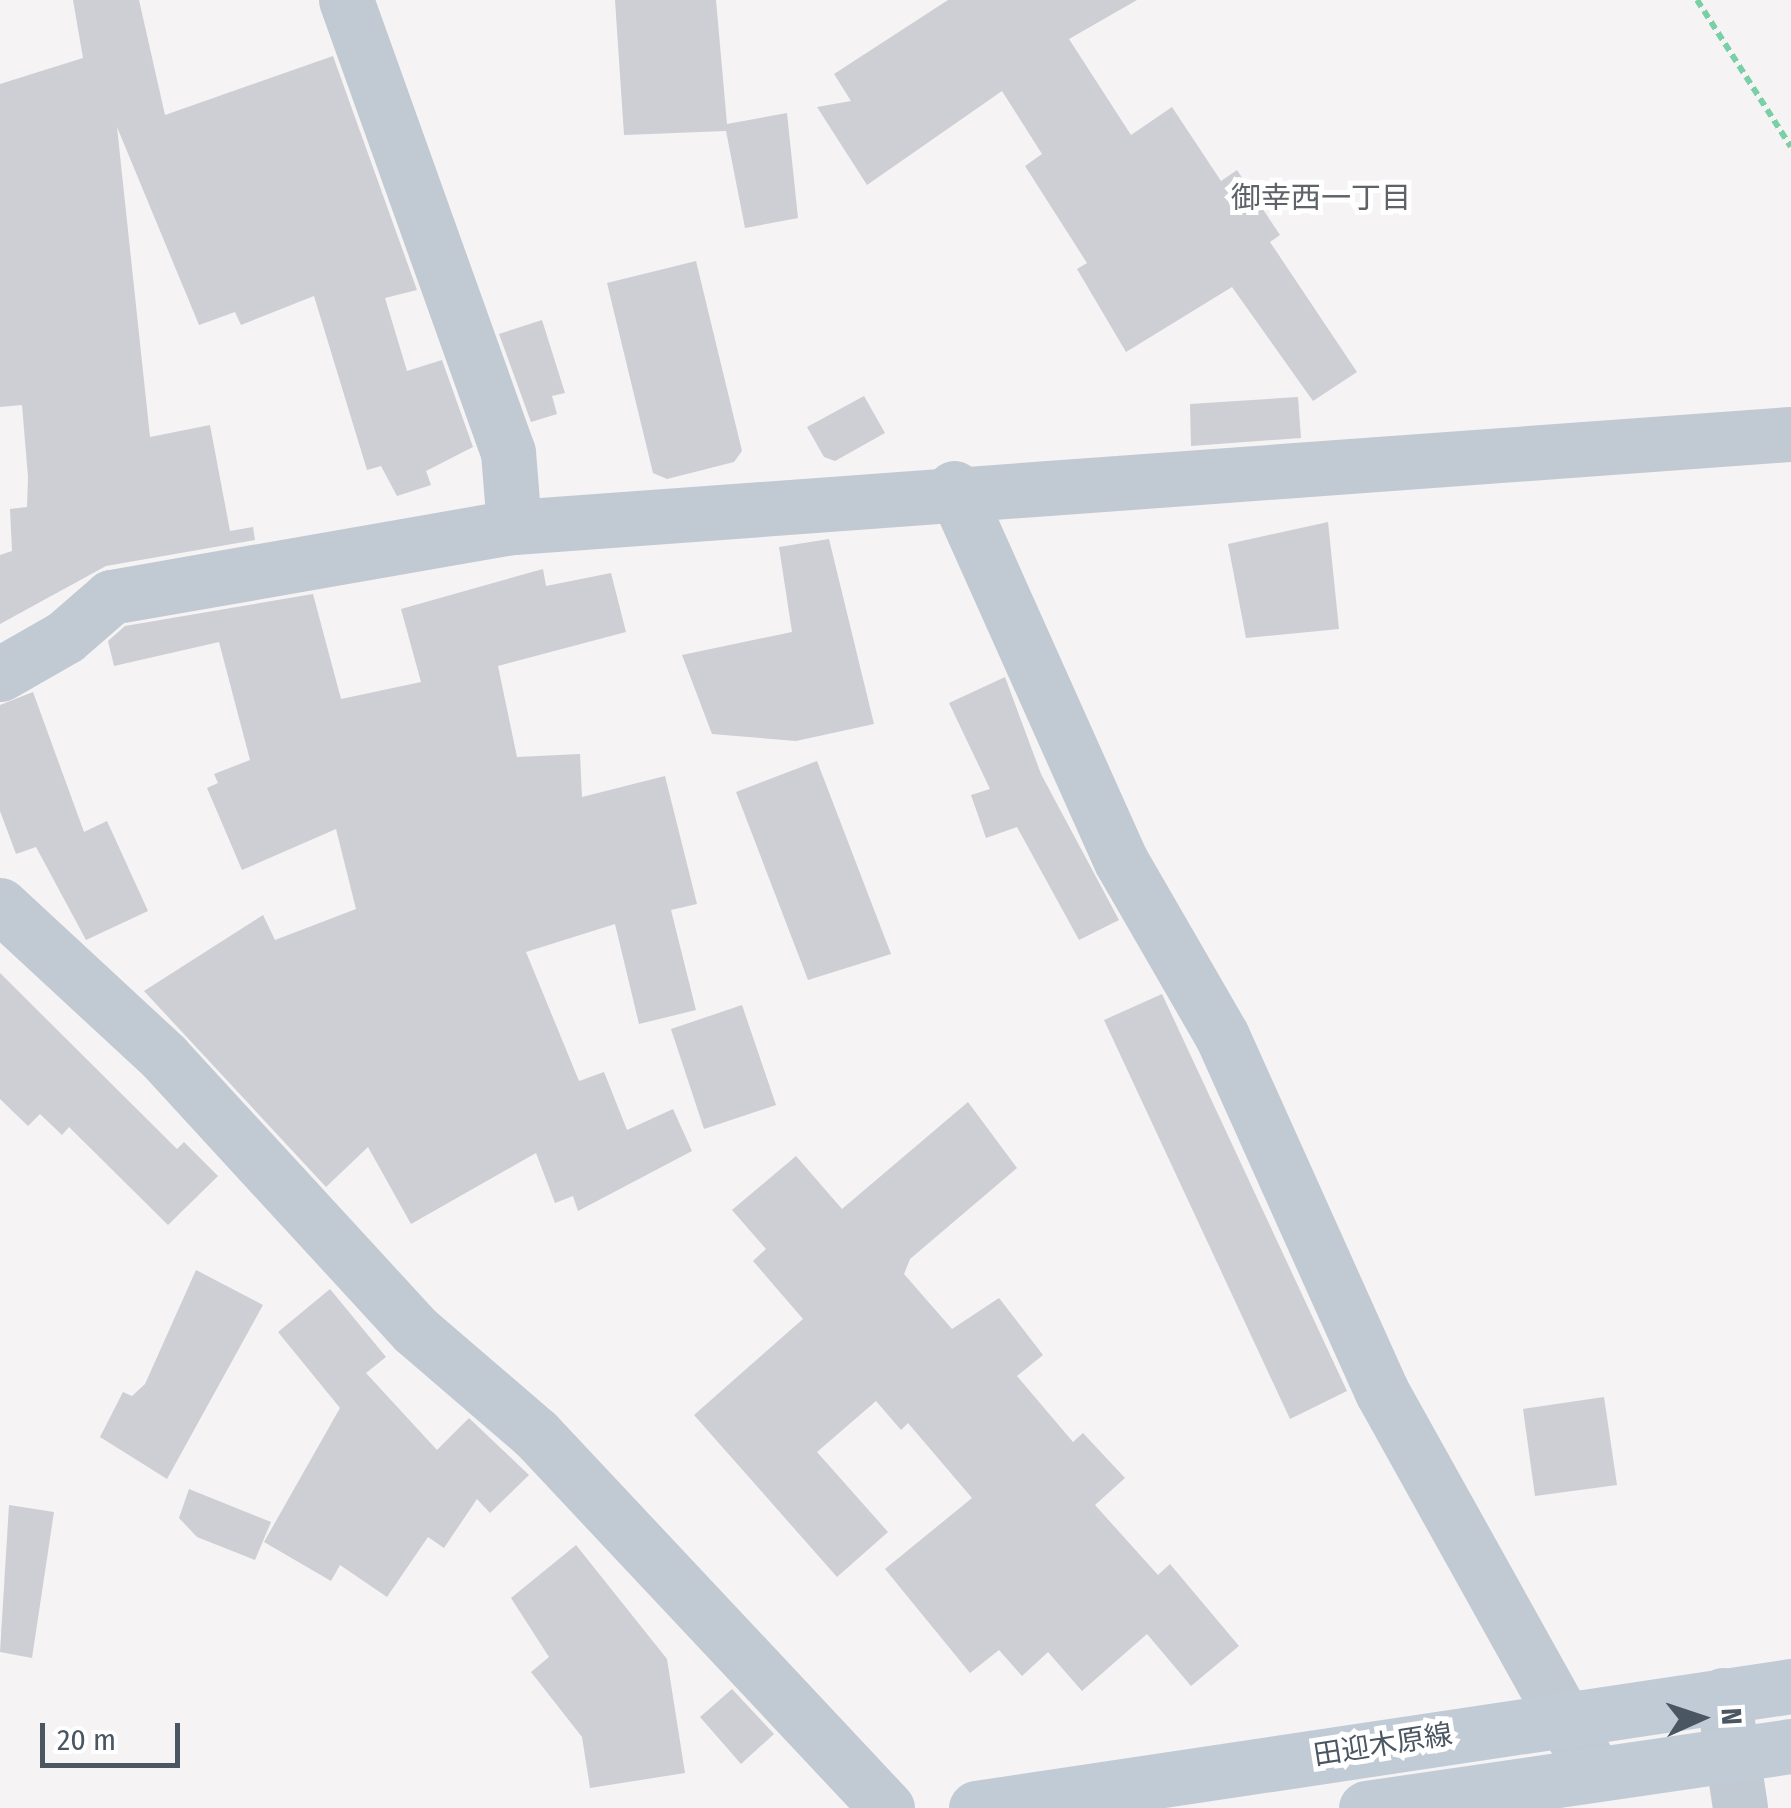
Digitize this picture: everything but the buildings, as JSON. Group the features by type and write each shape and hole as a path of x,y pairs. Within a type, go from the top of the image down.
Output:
{"main road":[{"name":"田迎木原線","path":"976,1808 1791,1686"},
{"path":"1366,1808 1791,1746"}],"street":[{"path":"346,0 508,452 514,527"},
{"path":"0,674 65,638 111,597 514,527 954,488 1791,434"},
{"path":"954,488 1121,861 1222,1036 1382,1392 1567,1717 1594,1774"},
{"path":"0,905 164,1057 416,1330 536,1434 887,1808"},
{"path":"1723,1695 1740,1808"}],"path":[{"path":"1697,0 1791,147"}],"district":[{"name":"御幸西一丁目","path":"1321,198"}]}
